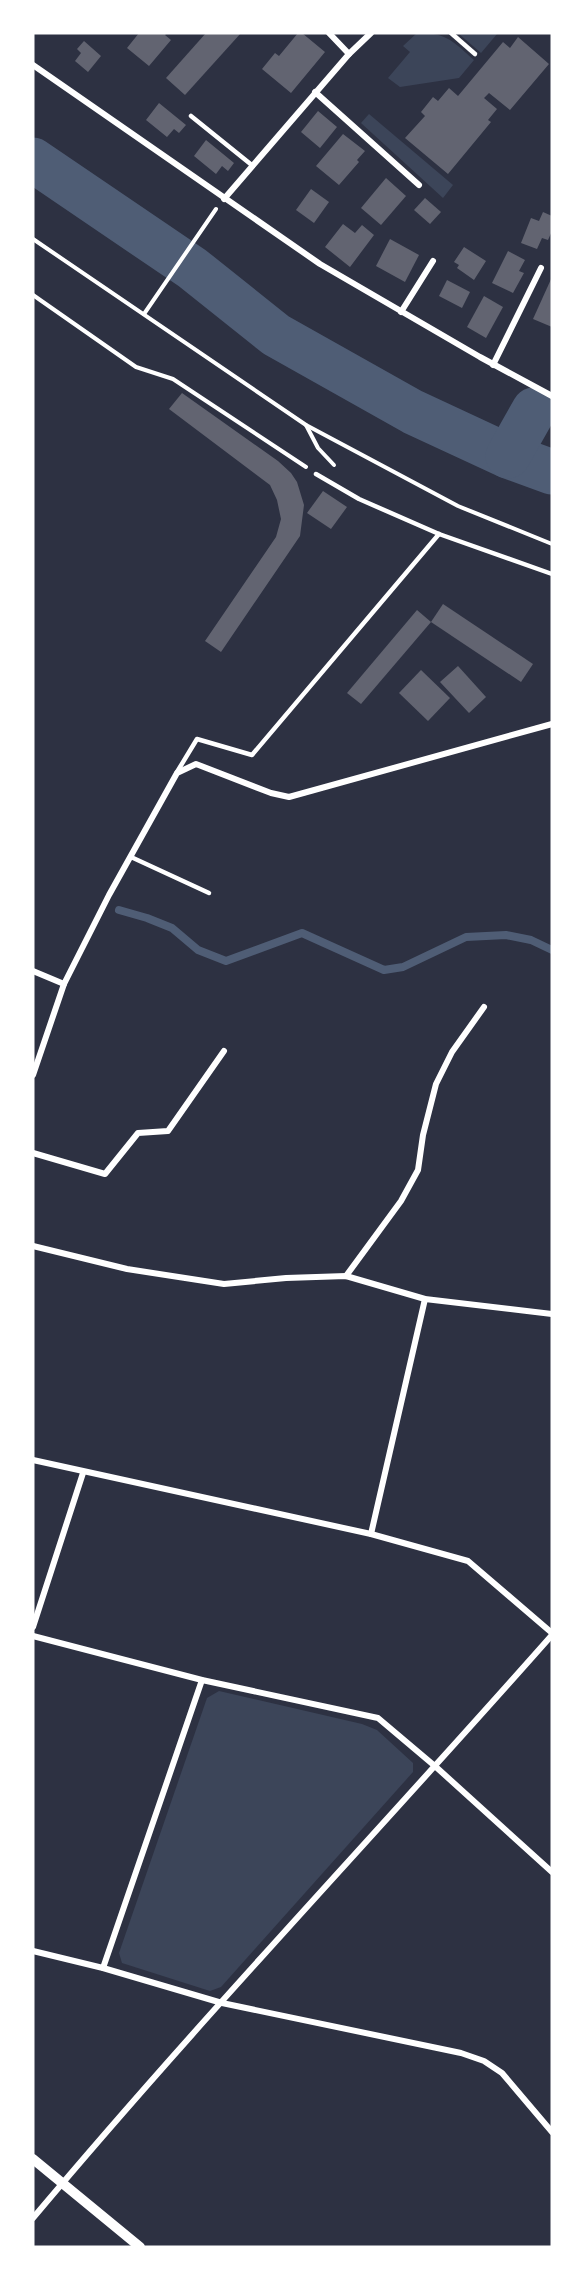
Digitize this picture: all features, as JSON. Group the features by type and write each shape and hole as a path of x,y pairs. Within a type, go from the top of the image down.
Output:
{"street":[{"path":"329,33 349,54"},
{"path":"222,202 315,92 371,33"},
{"path":"33,65 222,202 328,270 492,365 552,396"},
{"path":"315,92 419,185"},
{"path":"401,312 433,261"},
{"path":"492,365 541,268"},
{"path":"33,1075 64,984 109,895 177,773 196,764 271,793 290,797 552,724"},
{"path":"33,971 64,984"},
{"path":"346,1276 401,1201 418,1170 423,1135 436,1084 452,1052 484,1007"},
{"path":"33,1153 105,1174 138,1133 168,1131 224,1051"},
{"path":"33,1246 127,1269 224,1284 286,1278 346,1276 425,1299 552,1314"},
{"path":"371,1534 425,1299"},
{"path":"33,1460 83,1473 371,1534 468,1561 552,1634 33,2218"},
{"path":"33,1627 83,1473"},
{"path":"33,1636 202,1680 378,1718 552,1872"},
{"path":"103,1968 202,1680"},
{"path":"33,1951 103,1968 222,2003 469,2055 484,2061 502,2073 552,2132"},
{"path":"33,2159 140,2247"}],"lane":[{"path":"451,33 475,54"},
{"path":"191,116 253,166"},
{"path":"316,474 359,499 439,534 552,574"},
{"path":"177,773 197,739 252,755 439,534"},
{"path":"131,857 209,893"}],"path":[{"path":"144,314 222,202"},
{"path":"33,239 306,425 458,506 552,544"},
{"path":"33,295 136,367 172,379 316,474"},
{"path":"306,425 318,448 340,471"}],"shaded area":[{"path":"417,33 443,36 455,43 474,60 459,78 400,87 388,78 410,52 403,46"},
{"path":"458,33 496,33 497,34 481,53"},
{"path":"369,114 453,185 443,198 361,123"},
{"path":"219,1691 362,1724 377,1730 413,1763 413,1772 221,1987 210,1991 122,1963 119,1953 207,1698"}],"building":[{"path":"139,33 167,33 165,35 171,40 149,66 127,48"},
{"path":"206,33 241,33 185,95 166,78"},
{"path":"298,33 302,33 325,52 291,93 262,69 275,53 279,56"},
{"path":"518,37 549,64 510,110 489,93 484,98 497,109 488,120 491,122 448,174 405,138 425,116 421,112 433,97 438,101 449,88 458,96 503,42 510,48"},
{"path":"84,41 101,56 88,72 75,61 81,53 77,49"},
{"path":"159,103 186,125 179,133 174,129 167,137 146,120"},
{"path":"318,111 337,127 320,148 301,132"},
{"path":"343,134 365,151 357,160 359,162 339,185 316,166"},
{"path":"206,140 234,163 228,171 222,166 216,174 194,156"},
{"path":"386,178 406,196 381,225 361,208"},
{"path":"311,189 329,202 314,223 296,210"},
{"path":"425,198 441,212 430,224 414,210"},
{"path":"543,212 552,216 552,231 548,240 542,238 537,249 521,243 531,218 539,221"},
{"path":"343,224 355,233 362,225 374,235 350,267 325,247"},
{"path":"390,239 419,255 405,282 376,266"},
{"path":"464,247 486,261 474,280 457,268 459,265 454,262"},
{"path":"508,251 525,260 519,271 524,273 513,293 492,283"},
{"path":"552,277 552,327 533,319"},
{"path":"447,280 470,292 462,308 439,296"},
{"path":"484,296 503,307 486,338 467,327"},
{"path":"182,393 278,461 297,482 304,505 300,536 221,652 205,641 276,537 281,519 277,500 270,485 169,409"},
{"path":"323,491 347,507 331,529 307,513"},
{"path":"443,604 533,664 521,682 431,622"},
{"path":"417,610 431,622 361,704 347,693"},
{"path":"458,666 486,697 469,713 440,682"},
{"path":"421,670 450,698 428,721 399,693"}],"waterway":[{"path":"33,160 192,268 276,335 413,412 508,456 552,472"},
{"path":"508,456 534,410"},
{"path":"119,910 172,928 198,950 226,961 302,933 384,970 403,967 466,937 506,935 531,940 552,950"}]}
